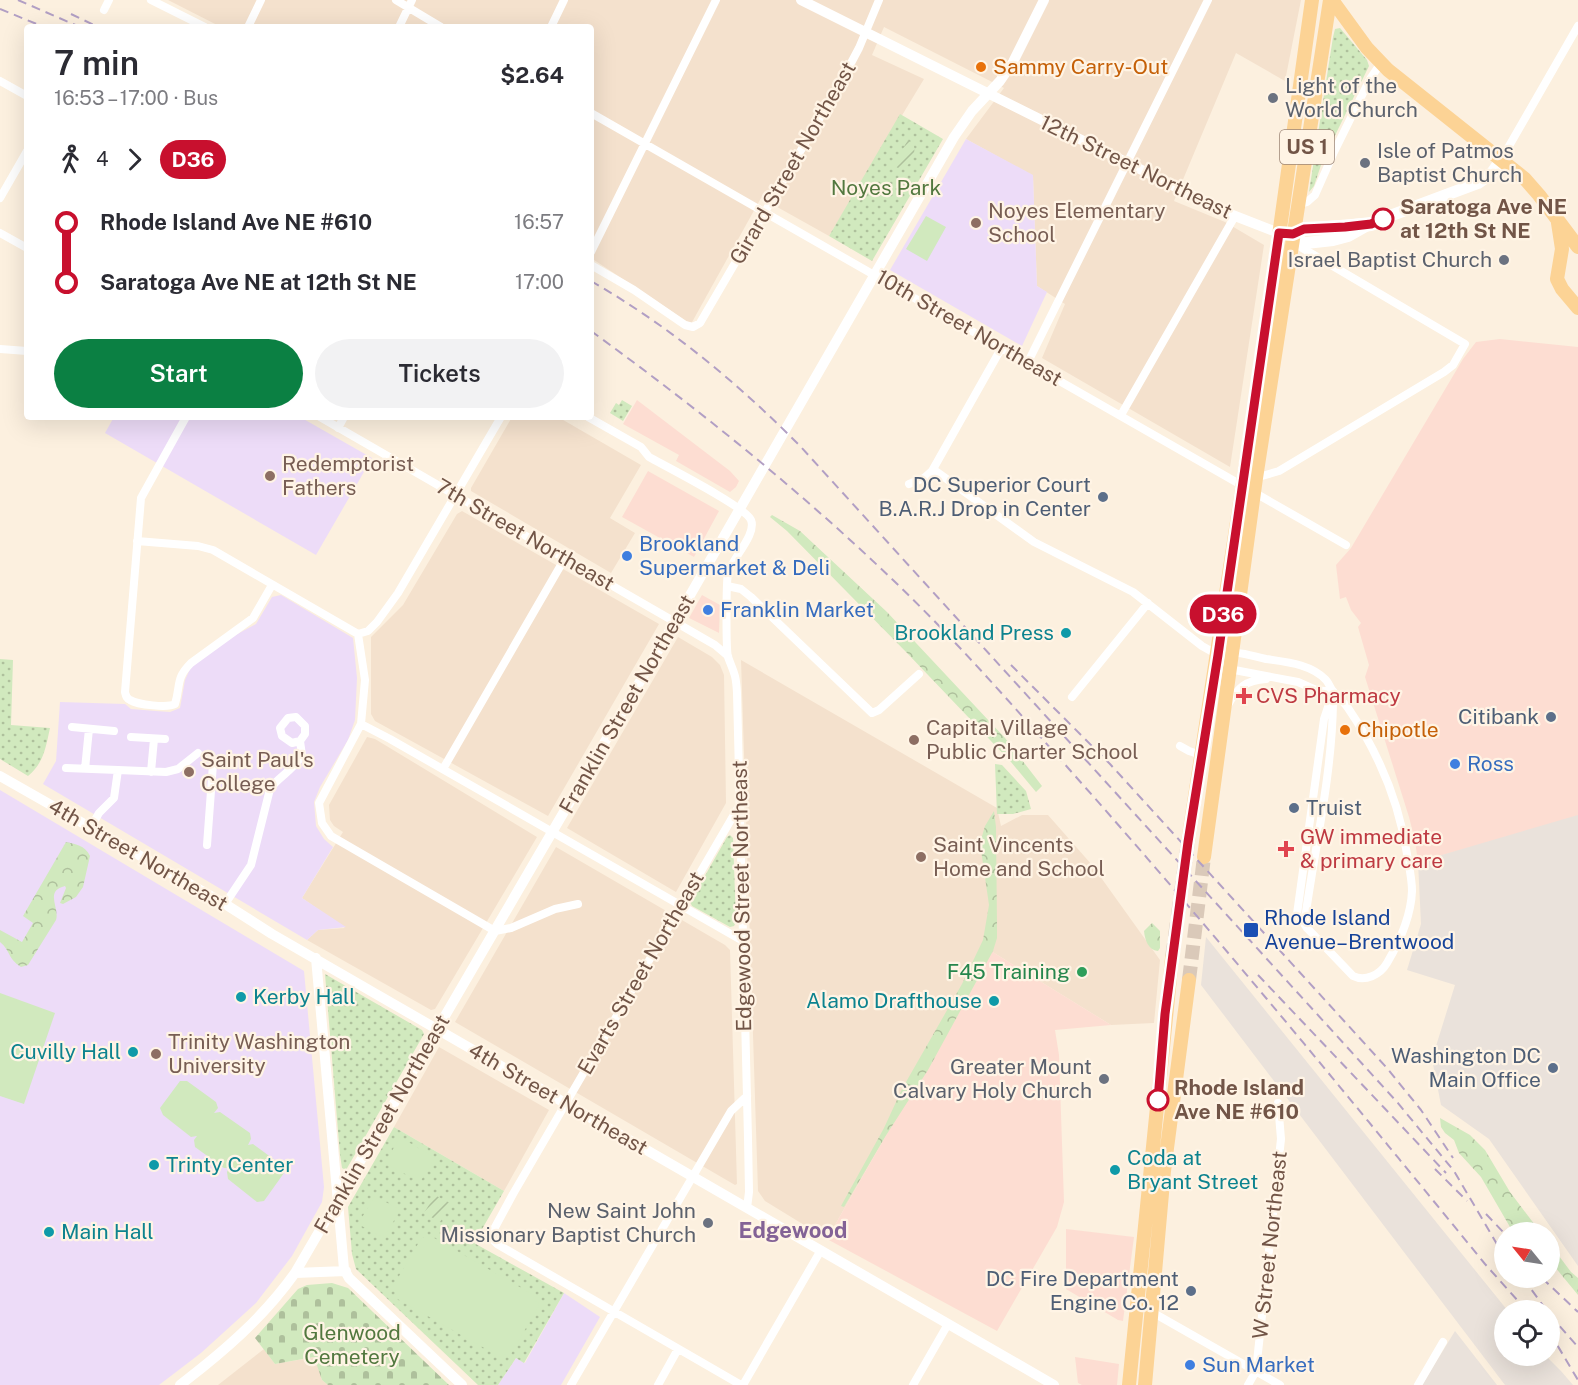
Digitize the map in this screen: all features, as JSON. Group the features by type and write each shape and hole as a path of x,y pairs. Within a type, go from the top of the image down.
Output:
{"main road":[{"name":"US 1","path":"1204,857 1232,651 1251,485 1288,236 1312,0"},
{"name":"US 1","path":"1288,236 1298,204 1331,0"},
{"path":"1331,0 1381,63 1533,187 1578,249 1561,260"},
{"path":"1288,236 1304,229 1329,229 1371,224 1478,183 1494,171 1501,160"},
{"path":"1557,221 1561,242 1561,260 1557,279 1562,289 1576,304"},
{"name":"US 1","path":"1188,842 1218,655 1251,485"},
{"path":"1129,1385 1172,958"},
{"path":"1145,1385 1169,1128 1189,980"}],"street":[{"path":"104,10 109,0"},
{"path":"151,0 199,24"},
{"path":"249,24 261,0"},
{"path":"396,0 410,4 437,24"},
{"path":"552,24 564,0"},
{"path":"594,246 716,0"},
{"name":"12th Street Northeast","path":"801,0 1235,216 1288,236 1465,344 1453,365 1444,372 1279,471 1251,485"},
{"name":"Girard Street Northeast","path":"594,267 634,290 685,325 693,327 700,322 842,80 879,0"},
{"name":"Franklin Street Northeast","path":"180,1385 240,1336 273,1302 295,1273 675,622 954,137 972,111 1013,62 1044,0"},
{"path":"1028,362 1208,0"},
{"path":"400,24 410,4"},
{"path":"1501,160 1578,26"},
{"path":"1298,204 1309,201 1315,195 1370,79 1381,63"},
{"path":"0,81 24,94"},
{"name":"10th Street Northeast","path":"594,114 1002,348 1251,485 1346,545"},
{"path":"0,198 24,156"},
{"path":"1121,415 1235,216"},
{"path":"0,233 24,246"},
{"path":"909,484 922,479 932,471 1002,348"},
{"path":"0,349 24,351"},
{"path":"184,420 141,498 124,692 127,697 132,701 170,707 175,704 179,679 183,670 249,622 273,585"},
{"name":"7th Street Northeast","path":"325,420 718,647 728,656"},
{"path":"338,428 342,420"},
{"path":"136,541 198,546 213,550 358,634 368,631 398,594 499,420"},
{"name":"Edgewood Street Northeast","path":"593,420 641,447 649,457 728,501 751,520 752,529 729,570 727,586 728,656 736,675 749,1192 747,1208"},
{"path":"932,471 937,472 1034,543 1122,586 1148,603 1202,646 1218,655 1229,669 1298,682 1316,690 1333,692"},
{"path":"443,769 565,558"},
{"path":"727,586 741,589 751,597 872,713 877,712 919,674"},
{"path":"1072,697 1148,603"},
{"path":"358,634 365,680 361,724 319,803 322,823 335,838 495,931 511,928 555,909 578,904"},
{"path":"1218,655 1232,651 1299,665 1325,680 1333,692 1347,705 1365,734 1390,787 1405,841 1412,890 1405,928 1384,968 1374,976 1359,979 1353,976 1307,928 1306,912 1333,721 1333,692"},
{"path":"1222,719 1235,692 1240,687 1258,680 1279,679"},
{"path":"361,724 743,940"},
{"path":"72,728 114,731"},
{"path":"86,768 90,729"},
{"path":"131,737 165,739"},
{"path":"151,772 154,739"},
{"path":"225,904 251,865 270,789 298,762 302,755 300,741"},
{"path":"1180,746 1201,755"},
{"path":"66,768 166,772 178,769 198,753"},
{"path":"207,845 213,764"},
{"path":"91,827 99,813 114,798 118,770"},
{"name":"4th Street Northeast","path":"0,776 1054,1385"},
{"name":"Evarts Street Northeast","path":"614,1312 497,1244 492,1235 566,1103 740,805"},
{"path":"316,958 342,1260 349,1278 462,1385"},
{"path":"571,1385 731,1111 747,1096"},
{"name":"W Street Northeast","path":"1248,1385 1256,1371 1281,1139 1278,1102"},
{"path":"614,1312 742,1385 820,1250"},
{"path":"295,1273 346,1271"},
{"path":"1136,1303 1280,1385"},
{"path":"913,1385 948,1324"},
{"path":"1418,1385 1443,1342"},
{"path":"658,1385 678,1349"}],"shaded area":[{"path":"168,0 1301,0 1285,81 1236,53 1174,201 1225,222 1264,245 1230,467 1042,358 1065,304 1037,286 1033,176 966,139 1004,88 884,27 872,55 924,79 829,236 761,198 691,324 594,260 594,24 215,24"},
{"name":"Noyes Elementary School","path":"966,139 1033,175 1037,286 1047,292 1022,346 890,270"},
{"path":"1500,339 1578,347 1578,817 1418,862 1409,817 1365,677 1369,665 1358,627 1361,623 1351,610 1346,597 1340,599 1336,565 1351,548 1463,359 1476,342"},
{"path":"637,400 730,471 739,481 736,487 730,492 676,461 679,455 623,424"},
{"name":"Redemptorist Fathers","path":"112,420 305,420 372,458 316,555 105,433"},
{"path":"510,420 563,420 641,465 610,518 635,533 611,573 471,491"},
{"path":"648,471 719,511 694,557 622,517"},
{"path":"462,511 659,624 548,816 375,721 371,714 371,637 403,605 457,514"},
{"name":"Saint Paul's College","path":"281,595 353,638 357,678 355,720 348,740 320,787 314,802 316,826 324,839 333,847 302,898 346,927 318,930 307,940 43,784 56,761 60,702 125,704 131,709 170,712 180,708 185,680 191,667 230,638 256,624 272,597"},
{"path":"702,595 720,605 719,633 689,618"},
{"path":"678,637 712,657 720,665 724,675 726,803 676,892 567,828"},
{"path":"741,660 997,808 1001,826 1022,815 1048,815 1092,865 1160,960 1154,1023 1111,1025 991,951 827,1239 765,1201 758,1191"},
{"path":"367,737 375,739 537,837 435,1009 431,1010 307,940 318,930 345,928 302,898 343,832 330,820 329,805"},
{"name":"Trinity Washington University","path":"0,790 304,971 324,1187 322,1202 292,1256 256,1303 201,1353 159,1385 0,1385"},
{"path":"1578,815 1578,1266 1560,1240 1560,1222 1547,1222 1489,1139 1441,1105 1432,1059 1455,985 1407,970 1421,924 1418,862"},
{"path":"556,847 730,950 737,1184 735,1185 455,1022"},
{"path":"1206,937 1499,1300 1494,1300 1494,1366 1556,1366 1573,1385 1505,1385 1201,985"},
{"path":"991,951 1111,1025 1055,1030 1059,1055 1064,1202 1057,1227 997,1331 827,1239"},
{"path":"439,1047 549,1110 504,1191 394,1127"},
{"path":"1066,1229 1134,1237 1123,1321 1066,1289"},
{"path":"564,1293 600,1317 561,1385 498,1385 516,1358 525,1363"},
{"path":"1455,1331 1497,1385 1422,1385"},
{"path":"264,1349 275,1364 315,1357 322,1380 328,1385 218,1385"},
{"path":"1075,1357 1119,1364 1117,1385 1078,1383"}],"green space":[{"path":"1340,28 1367,60 1369,66 1322,162 1314,186 1309,192 1333,37 1335,29"},
{"name":"Noyes Park","path":"900,114 943,139 872,261 829,236"},
{"path":"908,140 914,146 913,158 906,166 898,168 893,165"},
{"path":"926,216 946,227 927,261 906,249"},
{"path":"622,400 632,406 623,421 610,413 616,403 619,405"},
{"path":"772,515 800,531 887,612 1005,738 1042,786 1036,792 1011,762 908,654 787,531 770,517"},
{"path":"0,659 13,660 11,725 50,728 41,760 28,776 0,759"},
{"path":"995,764 1002,765 1026,791 1031,809 1013,814 997,814"},
{"path":"994,811 997,938 993,951 928,1070 844,1207 841,1206 884,1128 902,1089 962,984 983,940 989,905 980,843 985,826"},
{"path":"730,835 733,838 736,922 730,927 692,906 690,902"},
{"path":"66,842 83,847 90,856 83,887 76,897 63,904 60,903 65,886 55,892 56,920 28,965 21,967 13,961 0,942 0,930 22,942 33,923 23,916"},
{"path":"1152,923 1160,931 1158,951 1149,947 1144,934"},
{"path":"325,974 422,1030 424,1034 346,1170 342,1168 340,1155"},
{"path":"0,993 55,1013 24,1104 0,1096"},
{"path":"180,1081 187,1081 216,1102 218,1108 214,1113 220,1112 250,1133 251,1139 248,1145 253,1144 283,1166 284,1173 264,1201 257,1202 228,1179 229,1168 224,1168 195,1147 194,1140 197,1136 191,1137 163,1115 160,1108"},
{"path":"1440,1118 1470,1135 1485,1150 1510,1192 1533,1222 1507,1222 1481,1177 1459,1153 1454,1140 1441,1127"},
{"path":"394,1127 504,1191 474,1243 564,1293 524,1363 516,1358 498,1385 478,1385 356,1269 352,1254 348,1207"},
{"path":"400,1137 435,1158 420,1182 385,1163"},
{"path":"435,1195 451,1204 440,1222 424,1213"},
{"path":"375,1196 400,1210 384,1238 358,1224"},
{"path":"429,1235 537,1297 535,1301 540,1304 509,1357 504,1354 502,1358 394,1297 396,1292 392,1288 422,1237 427,1239"},
{"path":"1560,1257 1578,1278 1578,1295 1560,1273"},
{"name":"Glenwood Cemetery","path":"332,1283 348,1288 449,1385 328,1385 322,1380 314,1357 275,1364 255,1338 298,1289 307,1285"}],"tunnel":[{"path":"1172,958 1188,842"},
{"path":"1189,980 1204,857"}],"railway":[{"path":"18,0 73,24"},
{"path":"0,9 37,24"},
{"path":"71,14 92,24"},
{"path":"594,283 648,317 702,357 753,400 801,447 1397,1102 1454,1171 1494,1239"},
{"path":"594,333 670,390 784,482 857,546 944,632 1043,740 1192,911 1517,1300"},
{"path":"1011,665 1110,764 1386,1067 1421,1110 1453,1158"},
{"path":"1258,975 1446,1173"},
{"path":"1435,1169 1467,1201"},
{"path":"1486,1214 1494,1222"},
{"path":"1530,1288 1539,1300"},
{"path":"1553,1288 1578,1312"},
{"path":"1560,1326 1578,1347"},
{"path":"1560,1350 1578,1380"}],"bus line":[{"name":"D36","path":"1158,1100 1165,1014 1188,842 1218,655 1279,233 1293,234 1304,229 1329,229 1371,224 1383,219"}],"place":[{"name":"Sammy Carry-Out","path":"981,67"},
{"name":"Light of the World Church","path":"1273,98"},
{"name":"Isle of Patmos Baptist Church","path":"1365,163"},
{"name":"Saratoga Ave NE at 12th St NE","path":"1383,219"},
{"name":"Noyes Elementary School","path":"976,223"},
{"name":"Israel Baptist Church","path":"1504,260"},
{"name":"Redemptorist Fathers","path":"270,476"},
{"name":"DC Superior Court B.A.R.J Drop in Center","path":"1103,497"},
{"name":"Brookland Supermarket & Deli","path":"627,556"},
{"name":"Franklin Market","path":"708,610"},
{"name":"Brookland Press","path":"1066,633"},
{"name":"CVS Pharmacy","path":"1244,696"},
{"name":"Citibank","path":"1551,717"},
{"name":"Chipotle","path":"1345,730"},
{"name":"Capital Village Public Charter School","path":"914,740"},
{"name":"Ross","path":"1455,764"},
{"name":"Saint Paul's College","path":"189,772"},
{"name":"Truist","path":"1294,808"},
{"name":"GW immediate & primary care","path":"1286,849"},
{"name":"Saint Vincents Home and School","path":"921,857"},
{"name":"Rhode Island Avenue–Brentwood","path":"1251,930"},
{"name":"F45 Training","path":"1082,972"},
{"name":"Kerby Hall","path":"241,997"},
{"name":"Alamo Drafthouse","path":"994,1001"},
{"name":"Cuvilly Hall","path":"133,1052"},
{"name":"Trinity Washington University","path":"156,1054"},
{"name":"Washington DC Main Office","path":"1553,1068"},
{"name":"Greater Mount Calvary Holy Church","path":"1104,1079"},
{"name":"Rhode Island Ave NE #610","path":"1158,1100"},
{"name":"Trinty Center","path":"154,1165"},
{"name":"Coda at Bryant Street","path":"1115,1170"},
{"name":"New Saint John Missionary Baptist Church","path":"708,1223"},
{"name":"Main Hall","path":"49,1232"},
{"name":"DC Fire Department Engine Co. 12","path":"1191,1291"},
{"name":"Sun Market","path":"1190,1365"}],"district":[{"name":"Edgewood","path":"793,1230"}]}
